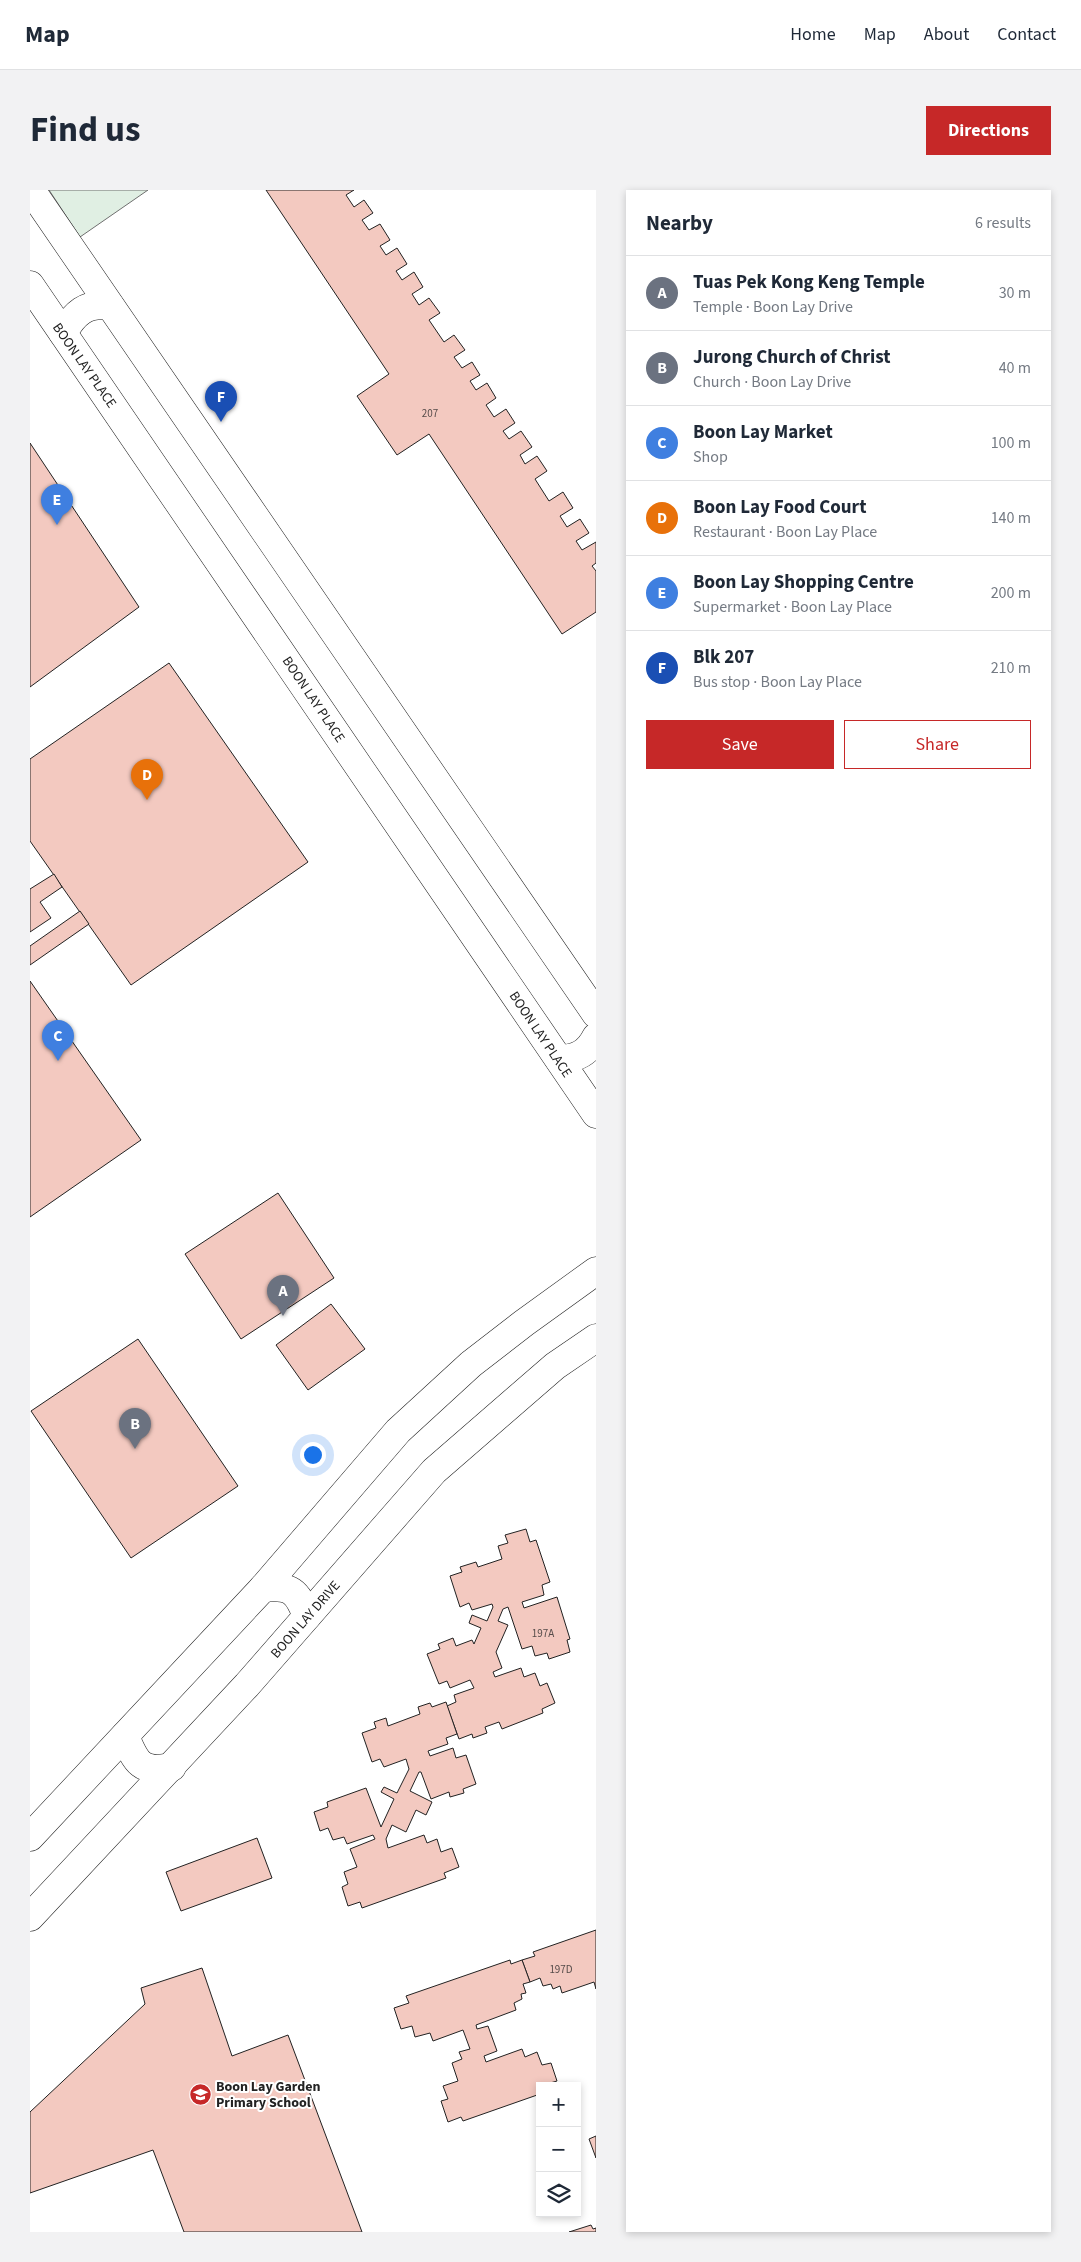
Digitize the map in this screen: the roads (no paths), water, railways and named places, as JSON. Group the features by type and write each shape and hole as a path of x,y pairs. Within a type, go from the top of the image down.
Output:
{"street":[{"path":"31,190 443,788 596,1014"},
{"name":"BOON LAY PLACE","path":"30,285 596,1114"},
{"path":"63,334 71,318 84,309 97,304 110,306"},
{"path":"559,1059 572,1059 580,1056 592,1045 596,1038"},
{"path":"30,1838 262,1588 398,1431 471,1364 596,1271"},
{"name":"BOON LAY DRIVE","path":"30,1917 172,1767 434,1471 555,1366 596,1338"},
{"path":"262,1588 279,1586 292,1590 298,1596 307,1616"},
{"path":"125,1736 136,1760 144,1766 156,1770 172,1767"}],"place":[{"name":"Blk 207","path":"221,422"},
{"name":"Boon Lay Shopping Centre","path":"57,525"},
{"name":"Boon Lay Food Court","path":"147,800"},
{"name":"Boon Lay Market","path":"58,1061"},
{"name":"Tuas Pek Kong Keng Temple","path":"283,1316"},
{"name":"Jurong Church of Christ","path":"135,1449"},
{"name":"Boon Lay Garden Primary School","path":"200,2094"}]}
